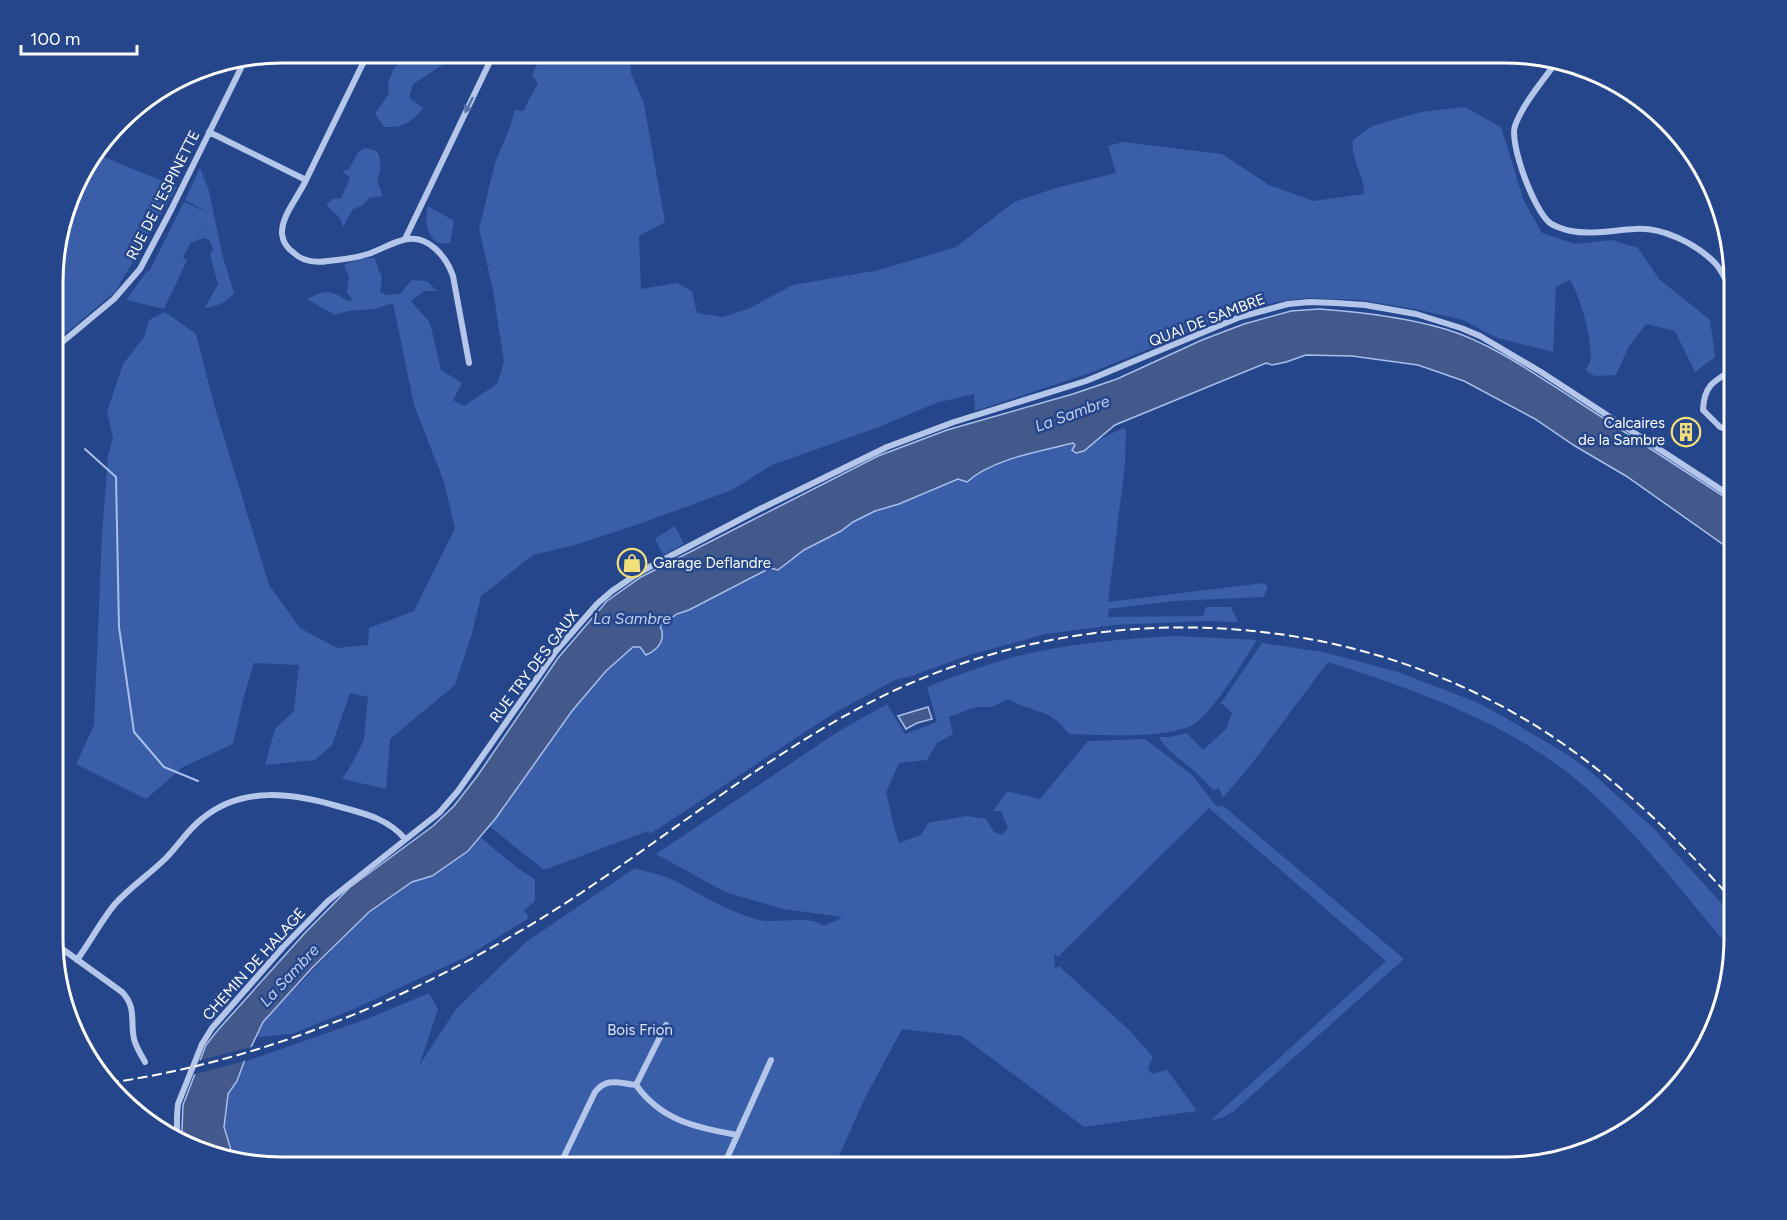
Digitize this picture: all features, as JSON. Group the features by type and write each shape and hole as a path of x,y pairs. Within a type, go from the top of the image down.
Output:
{"street":[{"path":"363,63 285,221 282,235 287,247 303,260 313,262 346,260 366,255 405,239 424,242 439,251 449,266 459,301 469,363"},
{"path":"405,239 489,63"},
{"name":"RUE DE L'ESPINETTE","path":"63,342 114,299 140,269 242,67"},
{"path":"1552,68 1514,127 1514,141 1538,208 1549,222 1569,231 1597,232 1637,228 1657,230 1684,241 1714,262 1724,280"},
{"path":"209,132 306,180"},
{"name":"QUAI DE SAMBRE","path":"936,428 1086,381 1185,339 1263,310 1310,302 1365,305 1440,321 1500,346 1724,492"},
{"path":"1724,375 1711,383 1704,396 1703,410 1724,428"},
{"name":"RUE TRY DES GAUX","path":"405,840 439,813 458,791 556,651 582,619 612,591 640,572 848,465 936,428"},
{"path":"77,960 116,903 165,859 204,817 232,801 255,795 282,794 332,805 388,823 405,840"},
{"name":"CHEMIN DE HALAGE","path":"177,1130 178,1104 207,1036 284,946 328,901 405,840"},
{"path":"63,950 122,992 129,1000 132,1008 134,1040 145,1062"},
{"path":"636,1085 666,1025"},
{"path":"727,1157 771,1060"},
{"path":"564,1157 595,1092 601,1084 608,1081 636,1085 654,1106 676,1119 701,1128 737,1135"}],"green space":[{"path":"398,63 445,63 413,84 409,98 424,108 407,123 384,127 375,114 389,93 388,82"},
{"path":"538,63 548,65 550,63 630,63 631,73 644,104 665,222 639,236 641,289 677,283 692,291 697,313 723,317 748,309 793,285 879,270 956,247 1014,202 1056,188 1116,173 1108,146 1123,142 1222,154 1269,185 1313,201 1364,194 1354,154 1353,140 1372,126 1421,112 1465,107 1501,127 1524,201 1542,233 1575,244 1612,240 1638,248 1659,279 1710,320 1715,357 1695,372 1675,331 1646,324 1628,348 1616,375 1595,376 1585,370 1590,363 1590,343 1582,308 1570,280 1556,287 1553,352 1497,338 1463,320 1360,300 1310,298 1263,305 1090,373 975,411 974,394 936,403 879,427 772,465 732,490 575,545 533,555 481,596 455,685 390,739 386,789 342,779 364,739 368,697 350,693 332,745 315,760 265,765 275,729 294,711 299,665 254,663 233,744 183,767 146,799 76,764 94,725 102,535 108,456 113,438 107,412 123,364 144,337 149,320 165,312 196,334 215,408 269,585 300,628 337,648 368,645 369,628 414,611 455,528 444,482 414,405 393,303 374,309 348,311 335,315 307,299 327,292 336,294 347,301 353,300 347,293 349,277 344,265 358,259 374,258 382,276 380,292 388,295 400,294 412,280 427,281 437,291 424,291 411,301 430,323 441,370 462,383 453,400 464,406 497,384 504,362 493,290 479,229 495,163 515,110 523,111 538,83 532,75"},
{"path":"365,148 377,151 379,155 380,166 377,181 383,196 369,198 362,206 353,209 343,227 340,218 326,205 333,199 341,198 350,178 342,171 349,169 359,151"},
{"path":"103,156 177,187 115,292 63,335 63,267 70,225 92,172"},
{"path":"200,168 209,191 222,254 234,293 221,304 205,308 218,284 210,255 213,249 209,240 204,238 197,240 206,220 196,241 191,242 183,258 187,260 164,309 126,300 147,271 149,272 184,202 210,214 185,200"},
{"path":"428,206 454,221 450,243 439,243 431,237 426,221"},
{"path":"1123,428 1126,430 1125,464 1108,602 1264,583 1268,588 1263,597 1174,601 1109,609 1108,617 1203,616 1206,607 1231,607 1238,622 1204,621 1114,625 1046,634 969,655 909,677 897,679 834,713 650,834 648,831 544,870 489,826 572,711 605,672 633,647 640,647 661,629 660,626 667,620 771,568 778,570 804,550 875,511 899,504 958,479 967,482 990,467 1017,457 1074,442 1084,451 1100,439"},
{"path":"675,526 684,544 663,555 655,539"},
{"name":"Bois Frion","path":"1175,636 1257,640 1205,715 1186,728 1172,732 1136,735 1070,734 1051,717 1008,699 992,707 976,707 949,717 953,734 937,743 927,760 899,763 886,792 899,843 921,835 928,823 966,816 986,819 994,832 1002,835 1008,828 1001,811 993,811 1007,791 1040,799 1088,741 1145,739 1192,775 1217,807 1222,805 1404,959 1234,1111 1222,1118 1211,1120 1386,961 1209,808 1058,957 1054,954 1055,969 1059,966 1130,1031 1153,1057 1148,1068 1152,1074 1167,1070 1197,1111 1084,1127 962,1036 902,1029 864,1100 838,1157 267,1157 232,1151 224,1127 228,1094 237,1081 244,1062 367,1019 429,993 438,1009 419,1066 456,1009 526,942 635,868 671,879 723,906 763,921 801,920 818,922 824,926 843,917 783,909 725,892 656,854 839,731 887,704 905,734 937,722 927,687 1030,653 1133,639"},
{"path":"1262,643 1323,652 1398,672 1476,702 1568,755 1591,772 1653,828 1724,906 1724,941 1662,867 1606,806 1585,787 1528,745 1463,712 1328,662 1223,798 1219,788 1214,790 1211,788 1196,772 1170,751 1159,737 1187,733 1203,750 1226,729 1232,713 1221,703"},
{"path":"480,837 516,867 535,879 535,901 524,910 529,918 466,957 356,1008 292,1034 255,1037 263,1022 369,912 412,882 432,876 468,851"}],"water":[{"name":"La Sambre","path":"1319,309 1414,321 1462,335 1513,360 1724,497 1724,545 1626,476 1535,419 1464,381 1418,365 1352,356 1306,355 1272,365 1266,363 1115,425 1084,451 1076,453 1072,450 1075,445 1073,443 1003,462 977,474 967,482 958,479 899,504 875,511 804,550 778,570 770,568 677,614 660,626 662,639 651,653 646,655 640,647 633,647 606,671 572,711 496,818 468,851 432,876 412,882 369,912 312,968 263,1022 237,1081 228,1094 224,1127 231,1151 182,1133 183,1105 206,1045 217,1031 304,934 349,888 433,826 454,806 478,775 558,658 607,601 641,577 878,456 947,430 1117,379 1202,340 1244,324 1291,311"},
{"path":"928,707 932,719 906,729 898,716"}],"pier":[{"path":"255,1046 248,1060 192,1075 197,1061"}],"waterway":[{"path":"85,449 116,477 119,627 134,732 164,767 198,781"}],"railway":[{"path":"117,1082 172,1072 296,1037 414,988 527,927 581,893 755,772 863,706 947,669 1035,643 1125,630 1216,628 1307,639 1395,661 1480,695 1559,741 1607,777 1672,836 1724,891"}],"place":[{"name":"Calcaires de la Sambre","path":"1686,432"},
{"name":"Garage Deflandre","path":"632,563"}]}
